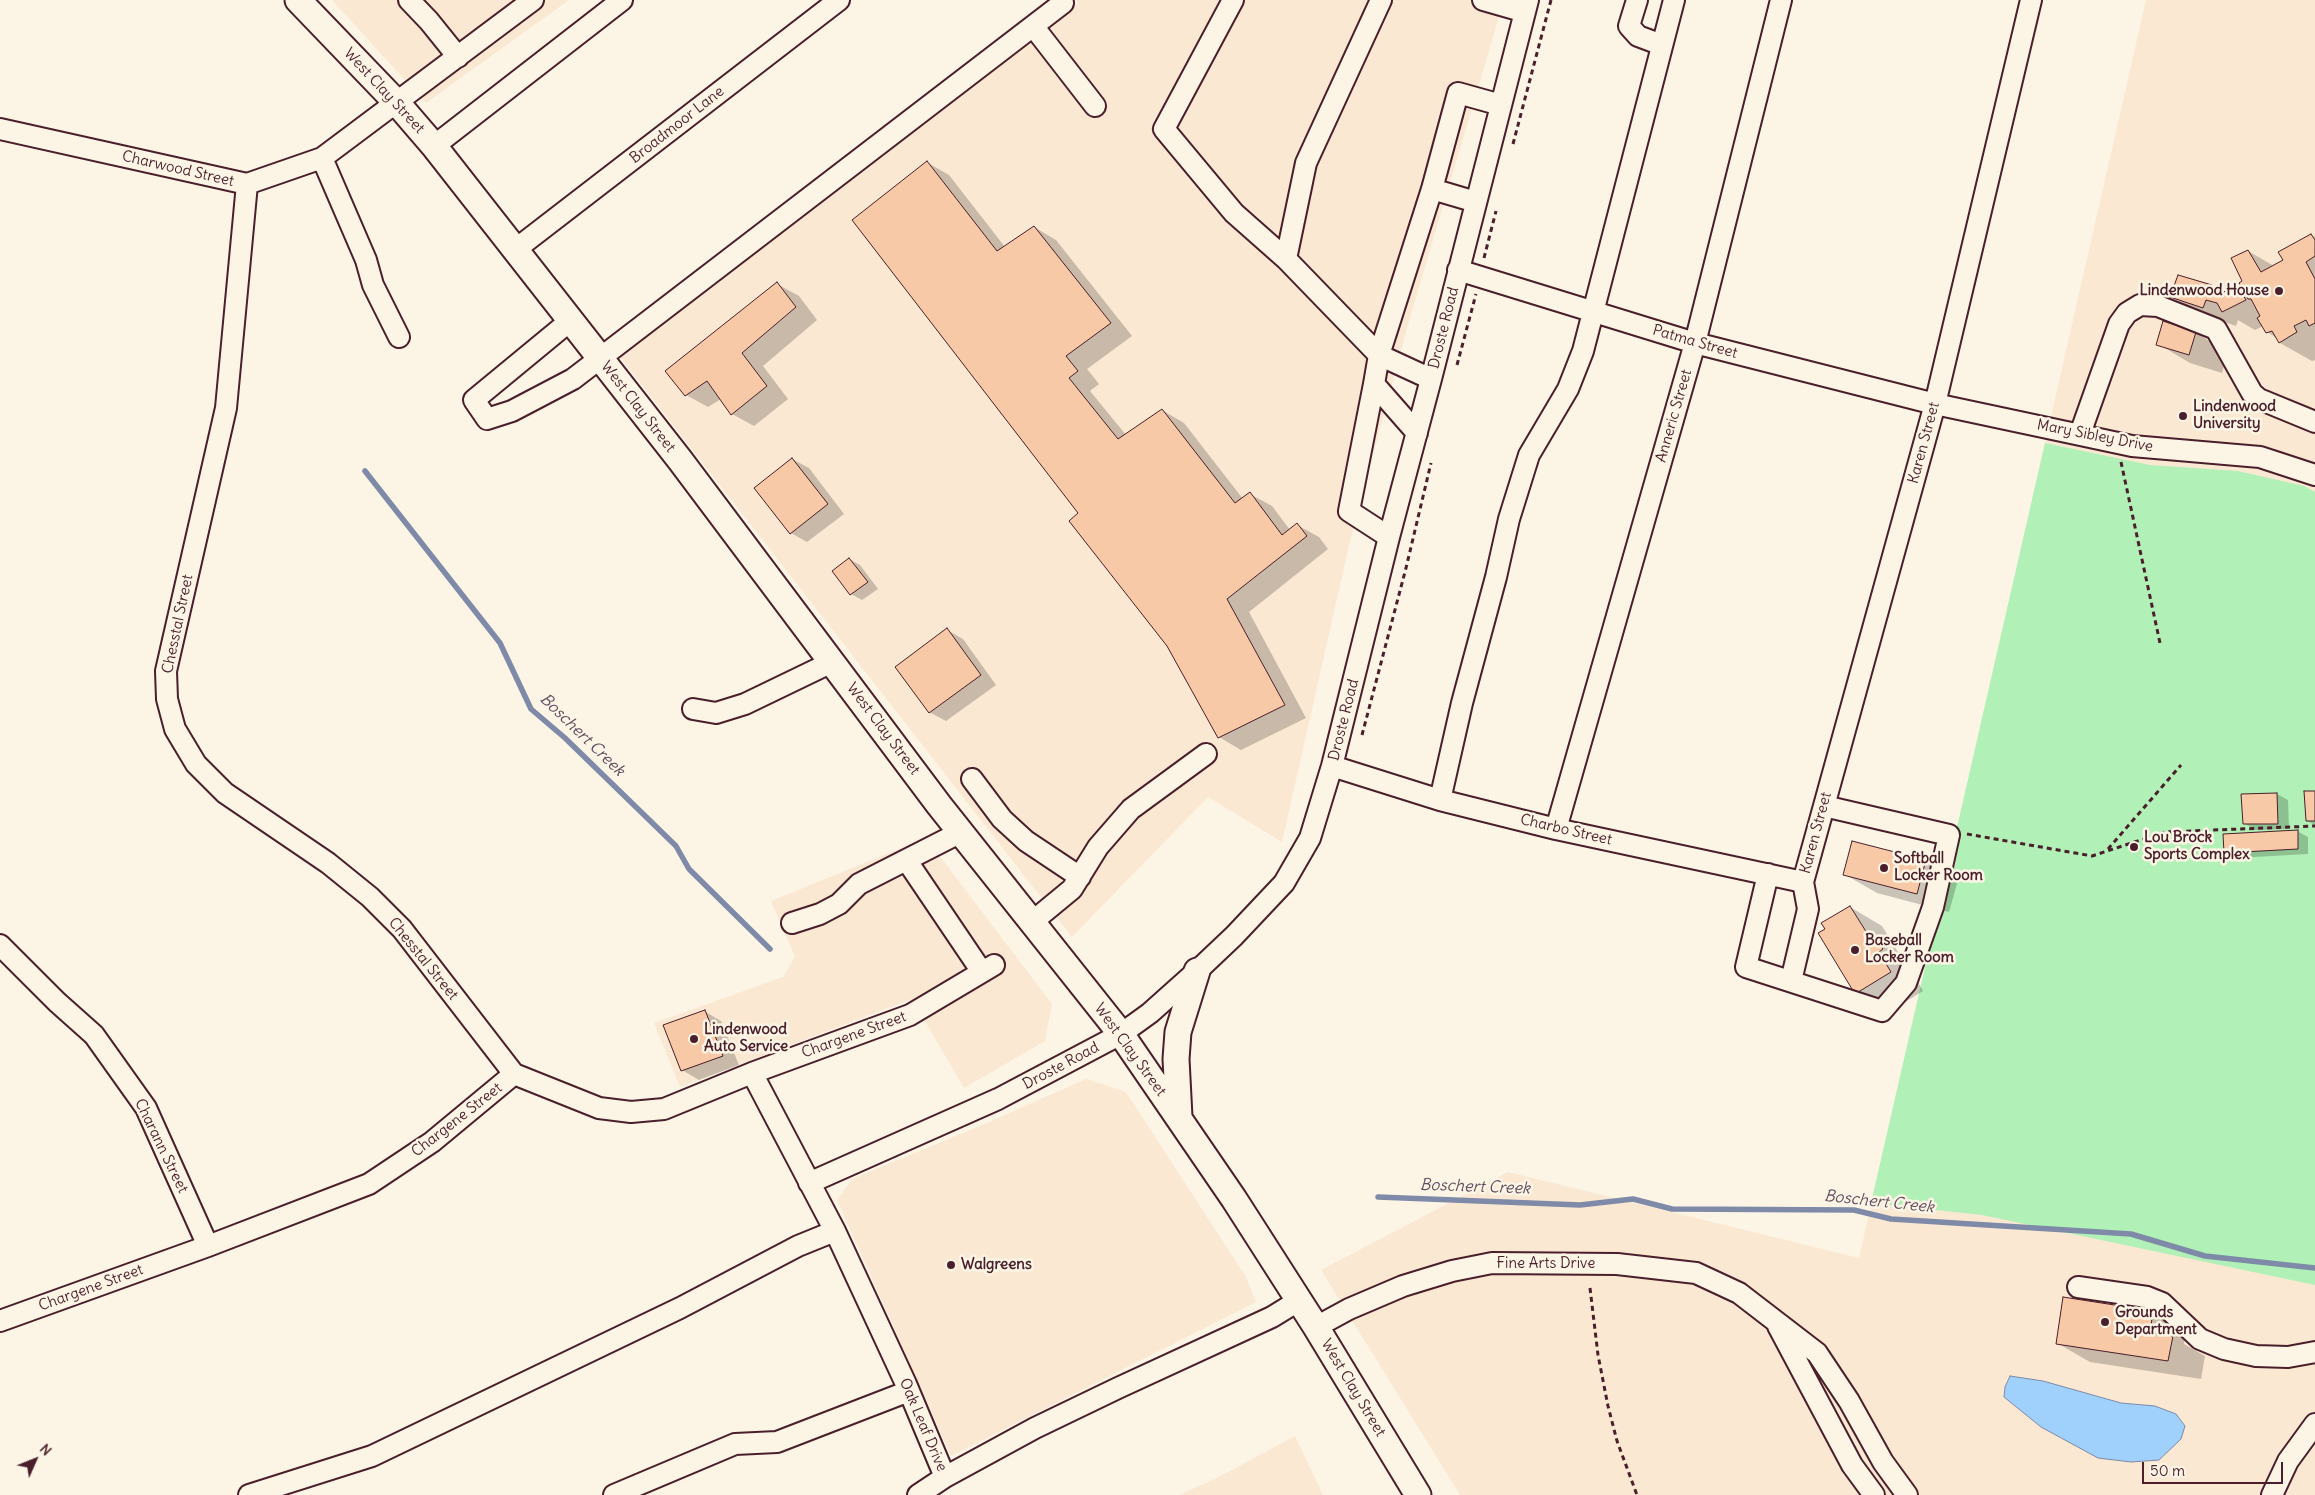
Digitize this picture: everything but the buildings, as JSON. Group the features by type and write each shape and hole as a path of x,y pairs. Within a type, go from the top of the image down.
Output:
{"main road":[{"name":"West Clay Street","path":"298,0 397,103 434,146 516,249 961,832 1121,1034 1316,1327 1418,1495"},
{"path":"1178,1117 1176,1059 1178,1032 1197,971"}],"street":[{"path":"408,0 429,21 458,57"},
{"name":"Charwood Street","path":"0,129 247,184 322,158 533,0"},
{"path":"434,146 622,0"},
{"name":"Broadmoor Lane","path":"516,249 839,0"},
{"path":"1233,0 1164,129 1234,213 1286,259 1379,355 1432,379"},
{"path":"1286,259 1306,162 1381,0"},
{"path":"1483,0 1526,6"},
{"path":"1636,0 1629,26 1638,36 1662,45"},
{"path":"1440,800 1475,652 1522,475 1535,442 1574,377 1584,351 1674,0"},
{"name":"Anneric Street","path":"1556,828 1695,343 1781,0"},
{"name":"Karen Street","path":"1803,882 1935,404 2031,0"},
{"path":"571,320 474,400 487,419 512,411 568,382 1063,3"},
{"name":"Droste Road","path":"809,1182 998,1099 1121,1034 1150,1013 1197,971 1246,924 1284,883 1310,838 1332,766 1526,6"},
{"path":"1033,26 1095,106"},
{"path":"1389,537 1349,511 1379,355 1432,189 1458,93 1500,105"},
{"path":"322,158 366,260 373,285 399,337"},
{"name":"Chesstal Street","path":"247,184 226,408 166,671 167,699 174,729 196,764 225,793 328,863 370,898 402,929 514,1074"},
{"path":"1432,189 1476,202"},
{"name":"Patma Street","path":"1458,270 1695,343 1935,404"},
{"path":"2080,434 2119,324 2127,313 2140,305 2158,306 2216,329 2252,393 2259,399 2315,422"},
{"path":"1374,384 1417,433"},
{"name":"Mary Sibley Drive","path":"1935,404 2132,446 2260,457 2315,475"},
{"path":"693,709 716,713 745,704 832,662"},
{"path":"1032,922 1072,890 1098,847 1131,809 1206,754"},
{"name":"Charbo Street","path":"1332,766 1440,800 1556,828 1803,882"},
{"path":"972,780 1002,819 1026,841 1080,876"},
{"path":"1768,874 1746,967 1882,1011 1906,983 1933,907 1948,835 1824,806"},
{"path":"792,922 820,914 839,904 859,884 961,832"},
{"name":"Chargene Street","path":"0,1321 208,1246 370,1184 432,1142 514,1074 599,1108 631,1112 664,1109 752,1073 910,1015 988,969 906,861"},
{"path":"1790,981 1808,909 1803,882"},
{"name":"Charann Street","path":"0,944 57,1002 94,1035 146,1108 208,1246"},
{"name":"Oak Leaf Drive","path":"752,1073 835,1231 909,1391 945,1477 1044,1424 1264,1321 1298,1301"},
{"path":"249,1495 372,1456 680,1308 798,1246 835,1231"},
{"name":"Fine Arts Drive","path":"1316,1327 1350,1309 1403,1286 1492,1263 1617,1264 1696,1273 1739,1293 1817,1354 1849,1401 1883,1462 1907,1495"},
{"path":"2078,1287 2147,1297 2162,1303 2200,1339 2224,1349 2256,1356 2288,1357 2315,1352"},
{"name":"Fine Arts Drive","path":"1774,1320 1848,1457 1874,1495"},
{"path":"614,1495 735,1444 777,1442 909,1391"},
{"path":"2272,1495 2288,1460 2315,1424"},
{"path":"918,1495 945,1477"}],"path":[{"path":"1511,152 1551,0"},
{"path":"1454,373 1496,209"},
{"path":"1361,737 1406,568 1432,455"},
{"path":"2120,459 2160,643"},
{"path":"2107,850 2181,765"},
{"path":"1966,834 2092,856 2165,832 2315,826"},
{"path":"1590,1288 1598,1355 1608,1406 1637,1495"}],"shaded area":[{"path":"332,0 569,0 426,103"},
{"path":"1076,0 1504,0 1407,328 1350,541 1282,842 1208,797 1072,937 620,357 1078,3"},
{"name":"Lindenwood University","path":"2146,0 2315,0 2315,1495 1460,1495 1321,1270 1508,1172 1859,1258"},
{"path":"926,838 1052,1004 1045,1041 964,1088 912,999 680,1087 654,1023 783,977 795,957 771,901"},
{"path":"1086,1079 1126,1092 1246,1277 1256,1302 951,1456 837,1200 852,1179 987,1123"},
{"path":"1295,1436 1323,1495 1179,1495 1217,1478"}],"green space":[{"name":"Lou Brock Sports Complex","path":"2045,443 2150,465 2238,471 2304,486 2315,492 2315,1285 1982,1215 1871,1203"}],"water":[{"path":"2010,1376 2043,1381 2121,1403 2155,1406 2176,1414 2185,1426 2181,1439 2159,1460 2131,1462 2098,1458 2041,1427 2004,1397 2005,1387"}],"waterway":[{"name":"Boschert Creek","path":"365,471 500,643 531,709 565,738 676,846 689,869 770,949"},
{"name":"Boschert Creek","path":"1378,1197 1580,1205 1633,1199 1672,1209 1854,1210 1891,1219 2131,1234 2205,1256 2315,1268"}],"place":[{"name":"Lindenwood House","path":"2279,291"},
{"name":"Lindenwood University","path":"2183,416"},
{"name":"Lou Brock Sports Complex","path":"2134,847"},
{"name":"Softball Locker Room","path":"1884,868"},
{"name":"Baseball Locker Room","path":"1855,950"},
{"name":"Lindenwood Auto Service","path":"694,1039"},
{"name":"Walgreens","path":"951,1265"},
{"name":"Grounds Department","path":"2105,1322"}]}
